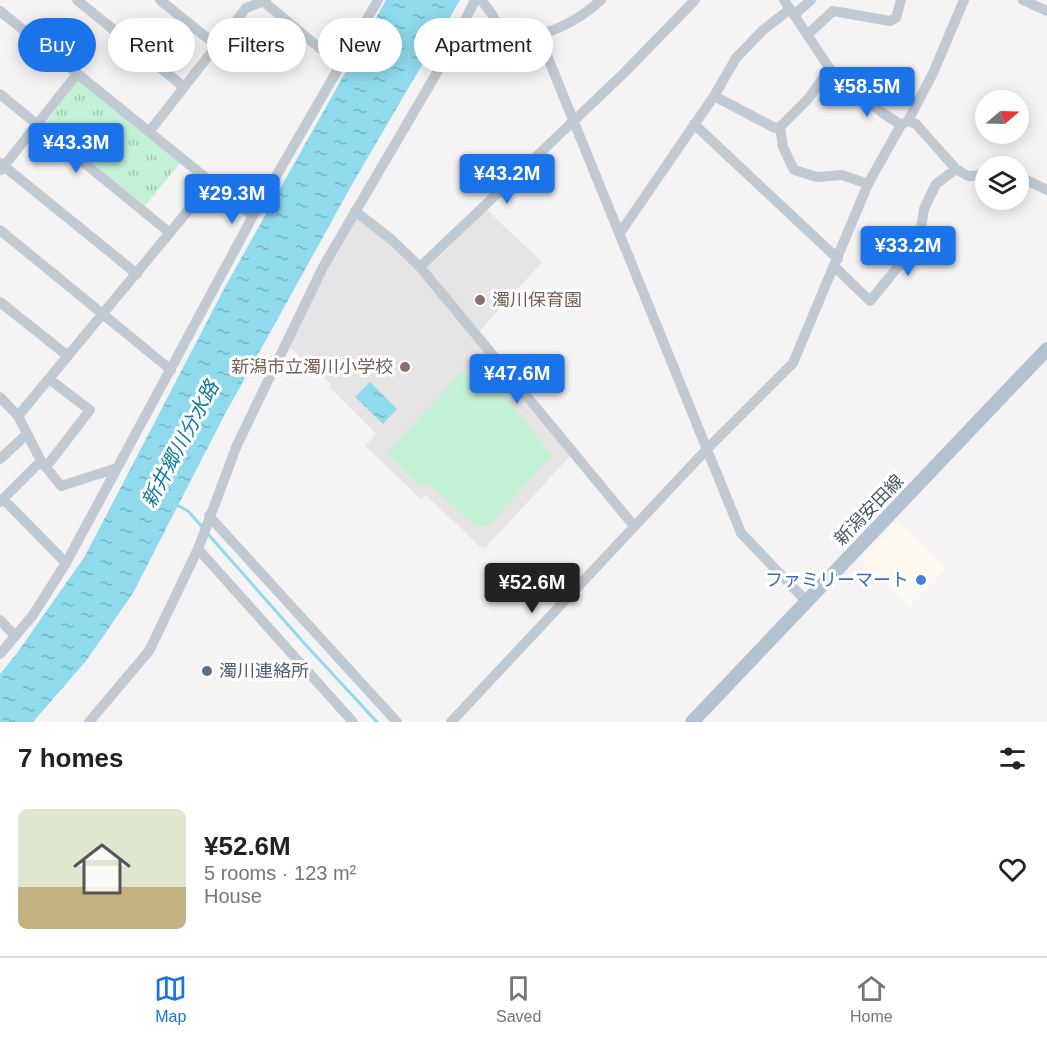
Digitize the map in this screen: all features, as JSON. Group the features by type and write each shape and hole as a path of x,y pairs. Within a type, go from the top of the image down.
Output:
{"main road":[{"name":"新潟安田線","path":"692,722 1047,350"}],"street":[{"path":"78,0 184,87"},
{"path":"160,0 207,38"},
{"path":"367,18 378,0"},
{"path":"89,722 149,651 198,549 237,445 323,267 449,52 475,0"},
{"path":"481,0 494,18"},
{"path":"553,31 565,27 586,14 601,0"},
{"path":"420,267 574,122 695,0"},
{"path":"620,233 714,96 736,58 763,30 790,8 811,0"},
{"path":"807,35 833,12 890,21 896,18 901,0"},
{"path":"451,722 707,449 793,363 868,184 933,73 964,0"},
{"path":"1023,0 1047,11"},
{"path":"233,18 242,4 265,1 318,46"},
{"path":"790,8 830,69 880,111 905,123 916,124 956,169 968,176 975,176"},
{"path":"0,11 253,216"},
{"path":"149,132 207,57"},
{"path":"714,96 775,128 780,127 808,99 830,69"},
{"path":"553,70 741,533 806,601"},
{"path":"0,654 33,615 66,563 253,216 336,72"},
{"path":"77,74 2,167 137,274"},
{"path":"0,94 171,233"},
{"path":"694,124 836,263 870,301 919,241 924,209 936,184 956,169"},
{"path":"780,127 783,147 794,170 817,177 842,175 868,184"},
{"path":"1029,181 1047,190"},
{"path":"18,416 211,183"},
{"path":"355,211 392,240 420,267 634,526"},
{"path":"0,230 171,370"},
{"path":"0,302 68,356"},
{"path":"49,379 90,410 43,464 1,501 66,563"},
{"path":"1,401 18,416 43,464 61,486 117,468"},
{"path":"0,459 27,434"},
{"path":"209,516 397,722"},
{"path":"198,549 353,722"},
{"path":"0,620 15,636"}],"shaded area":[{"name":"濁川保育園","path":"487,210 542,262 478,333 427,268"},
{"name":"新潟市立濁川小学校","path":"359,218 422,273 571,455 485,548 480,547 426,495 421,499 365,446 376,434 329,387 331,384 288,346 352,220"},
{"path":"898,520 947,568 910,607 860,560"}],"green space":[{"path":"78,80 180,163 145,206 45,124"},
{"path":"462,372 476,383 488,373 552,456 487,527 475,526 428,482 421,488 386,453"}],"water":[{"name":"新井郷川分水路","path":"386,0 460,0 449,18 414,18 414,72 418,72 354,181 225,414 133,593 86,661 33,722 0,722 0,674 85,556 225,287 346,72 402,72 402,18 376,18"},
{"path":"370,382 397,409 383,424 355,397"}],"waterway":[{"path":"175,504 188,511 204,529"},
{"path":"208,534 377,722"}],"place":[{"name":"濁川保育園","path":"480,300"},
{"name":"新潟市立濁川小学校","path":"405,367"},
{"name":"ファミリーマート","path":"921,580"},
{"name":"濁川連絡所","path":"207,671"}]}
